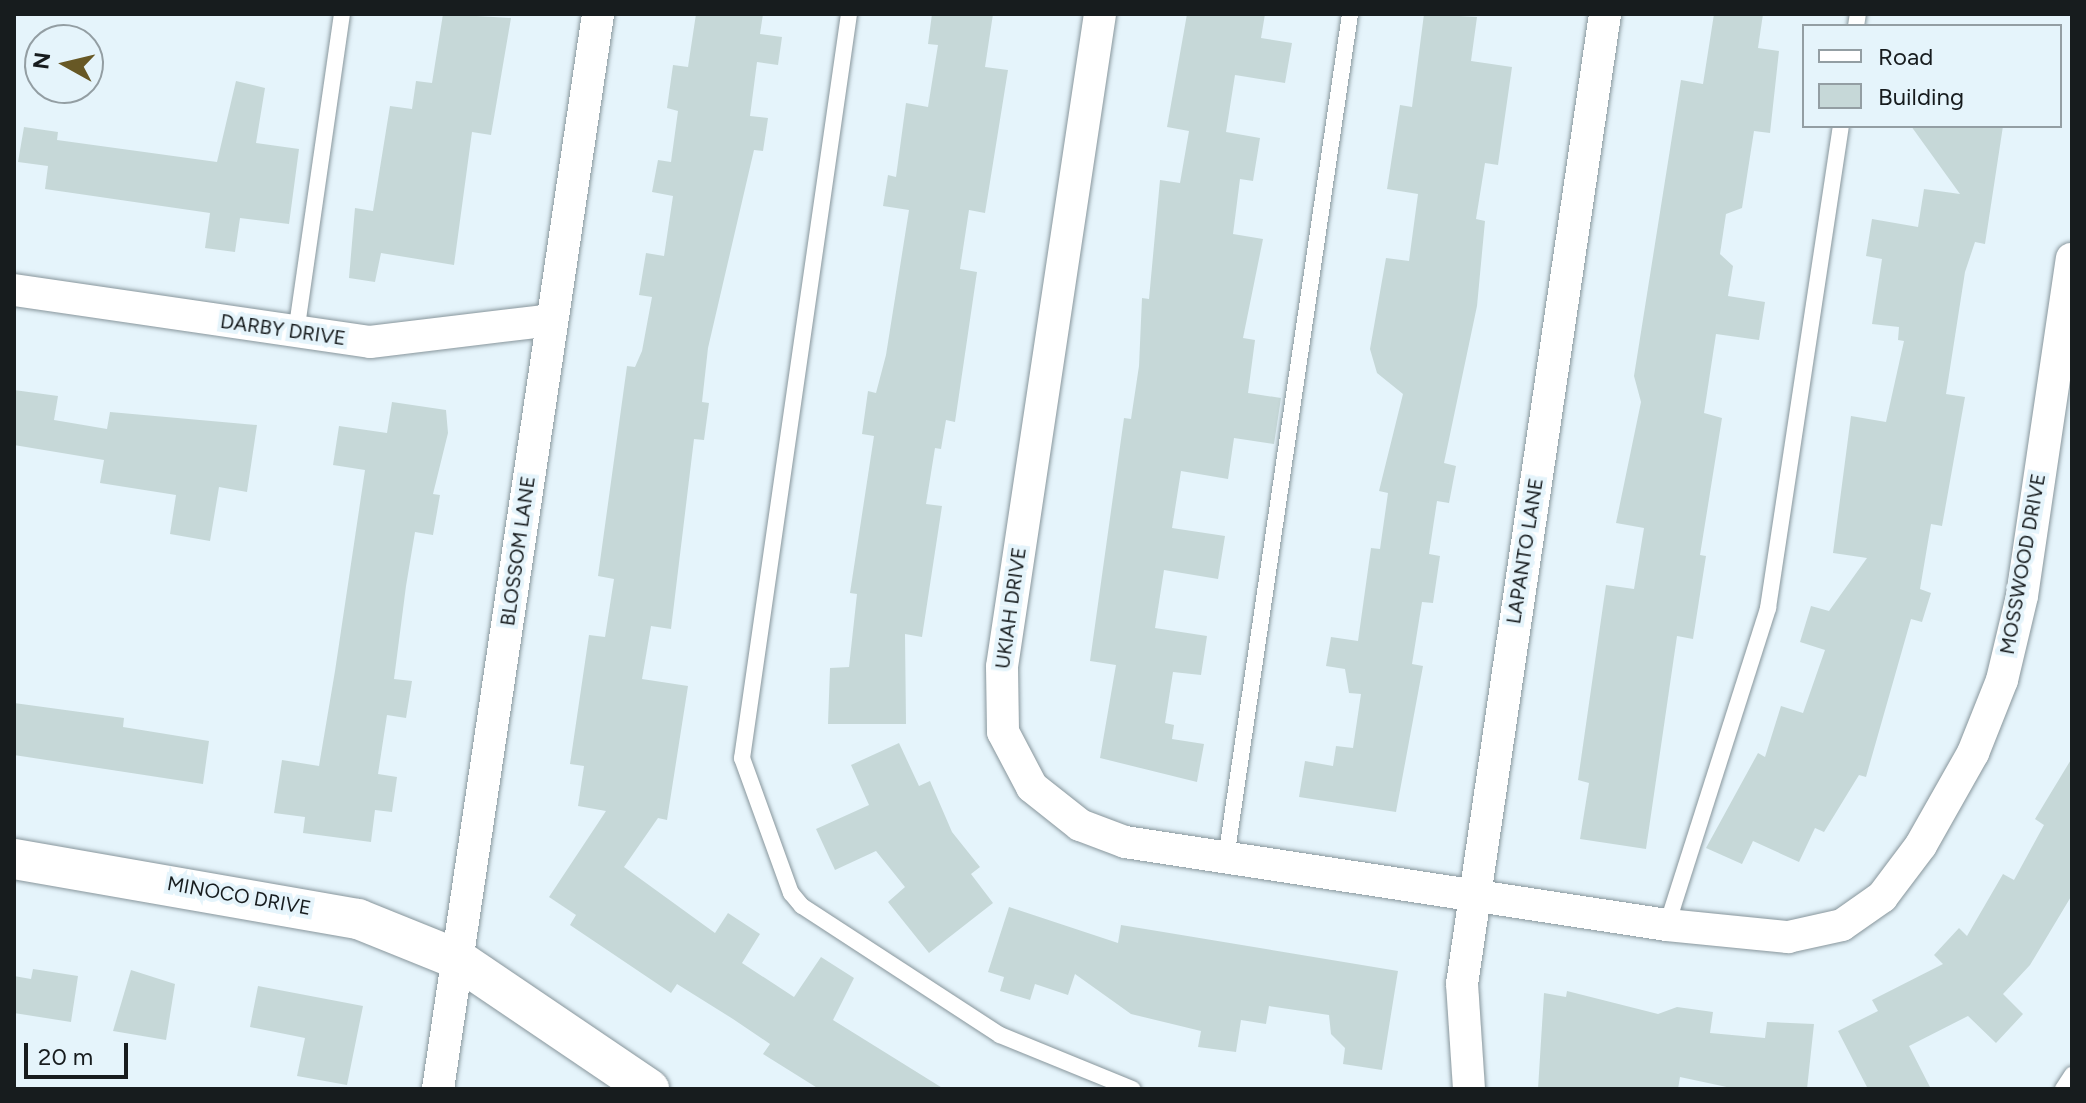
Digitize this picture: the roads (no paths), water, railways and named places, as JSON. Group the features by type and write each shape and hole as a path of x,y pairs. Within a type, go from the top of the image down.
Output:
{"street":[{"name":"BLOSSOM LANE","path":"438,1089 598,14"},
{"name":"UKIAH DRIVE","path":"1100,14 1002,667 1003,732 1032,787 1080,825 1125,842 1473,895"},
{"name":"LAPANTO LANE","path":"1469,1089 1462,984 1473,895 1605,14"},
{"name":"MOSSWOOD DRIVE","path":"1473,895 1667,925 1788,937 1842,925 1882,897 1921,845 1973,753 2002,680 2022,596 2072,259"},
{"name":"DARBY DRIVE","path":"14,290 370,342 552,320"},
{"name":"MINOCO DRIVE","path":"14,859 358,919 457,959 649,1089"}],"lane":[{"path":"296,333 342,14"},
{"path":"849,14 742,758 791,893 802,906 1000,1035 1132,1089"},
{"path":"1226,858 1350,14"},
{"path":"1667,925 1768,608 1841,128"},
{"path":"2063,1089 2072,1075"}]}
